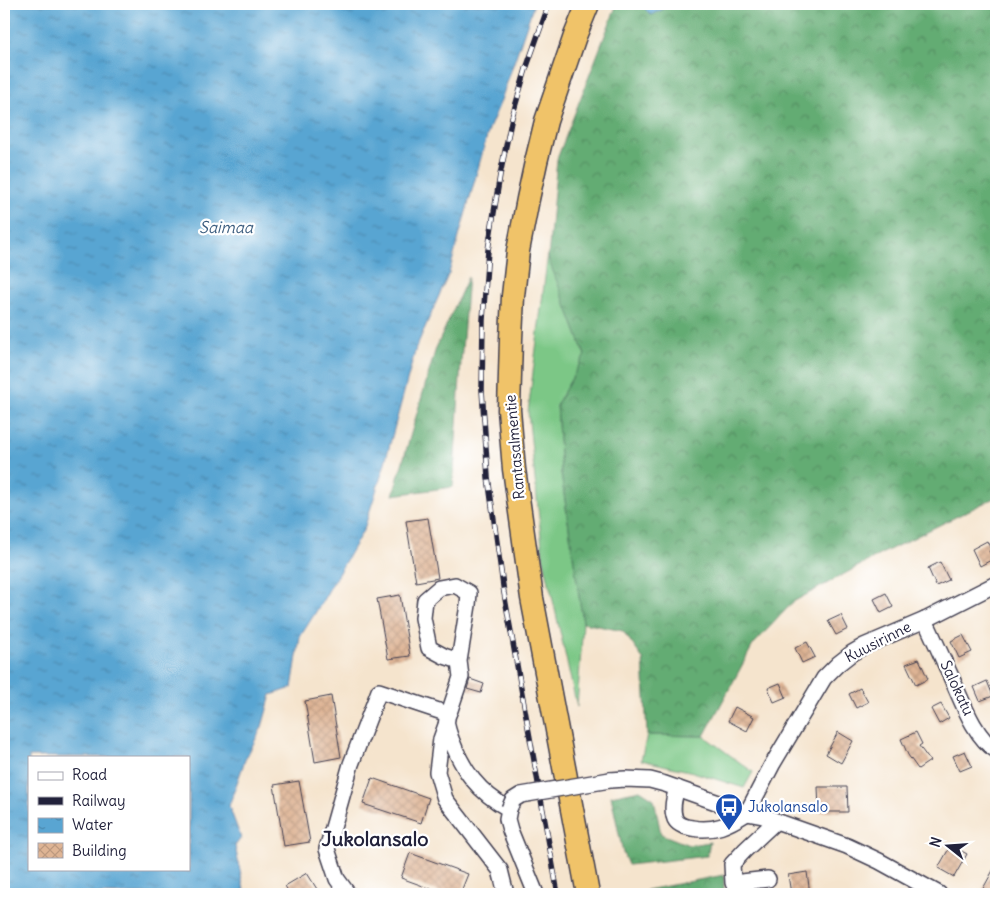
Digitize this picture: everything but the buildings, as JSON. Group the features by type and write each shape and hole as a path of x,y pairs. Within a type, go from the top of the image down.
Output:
{"highway":[{"name":"Rantasalmentie","path":"588,4 546,121 536,162 518,252 510,339 510,410 514,469 532,598 588,894"}],"street":[{"name":"Kuusirinne","path":"747,813 772,766 824,678 838,664 864,646 925,620 996,584"},
{"path":"459,661 429,648 423,618 425,600 439,588 455,585 469,593 468,605 459,661 461,677 441,739 437,772 445,798 500,870 506,894"},
{"name":"Salokatu","path":"925,620 970,718 980,734 996,750"},
{"path":"348,894 337,879 327,849 351,764 379,691 447,720"},
{"path":"447,720 457,756 466,772 495,801 509,808"},
{"path":"536,894 507,819 513,800 521,795 625,779 650,780 665,784 847,846 879,861 939,894"},
{"path":"677,788 673,804 674,815 677,822 684,826 714,829 735,821 747,813"},
{"path":"768,879 733,883 732,864 744,850 776,821"}],"green space":[{"path":"617,4 640,4 651,15 673,4 996,4 996,497 881,554 793,602 753,645 704,736 647,735 643,659 623,631 583,623 561,473 557,404 585,355 548,258 557,159"},
{"path":"548,253 585,356 557,404 561,473 583,623 577,707 543,556 528,412"},
{"path":"468,277 453,487 393,495 436,348"},
{"path":"647,735 704,736 753,772 744,788 693,772 641,760"},
{"path":"640,790 654,799 661,834 689,845 710,842 707,856 628,865 623,853 611,796"},
{"path":"724,875 724,894 647,894 646,890"}],"water":[{"name":"Saimaa","path":"4,4 534,4 500,103 489,129 449,273 416,348 383,470 364,529 300,637 292,688 271,695 262,727 245,760 229,806 241,838 235,846 245,894 4,894"},
{"path":"640,4 673,4 651,15"}],"railway":[{"path":"549,4 526,69 512,117 500,175 488,250 483,320 482,390 488,477 504,593 558,894"}],"place":[{"name":"Jukolansalo","path":"729,831"}],"district":[{"name":"Jukolansalo","path":"375,839"}]}
